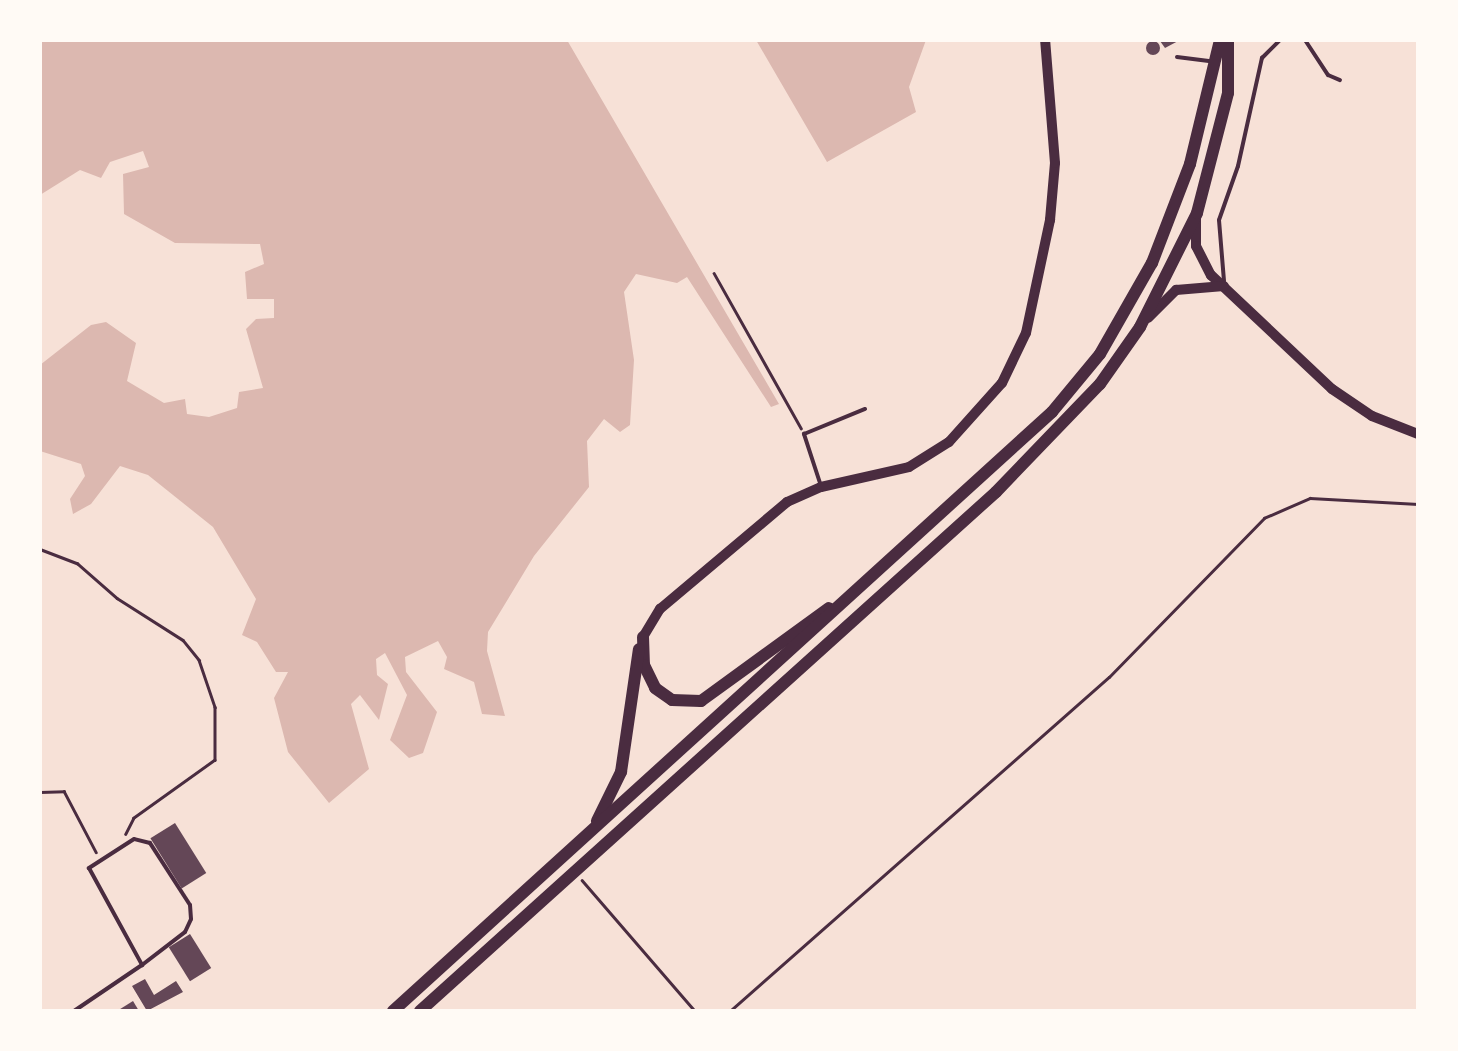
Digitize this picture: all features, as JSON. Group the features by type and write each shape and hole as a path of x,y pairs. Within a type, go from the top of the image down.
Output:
{"highway":[{"path":"393,1011 1026,439 1100,354 1175,209 1220,40"},
{"path":"420,1011 1060,430 1140,327 1197,213 1228,94 1228,40"},
{"path":"644,637 644,665 655,688 672,700 701,700 900,555"},
{"path":"588,834 621,772 644,637"}],"street":[{"path":"644,637 660,609 787,502 821,487 884,477 920,461 949,442 1002,383 1026,333 1050,220 1054,163 1045,40"},
{"path":"1197,213 1202,262 1224,286 1332,389 1372,416 1418,434"},
{"path":"1140,327 1176,290 1224,286"}],"lane":[{"path":"1224,286 1219,220 1238,166 1262,58 1280,40"},
{"path":"1305,40 1328,75 1340,80"},
{"path":"1176,57 1215,62"},
{"path":"821,487 804,434 865,409"},
{"path":"74,1011 142,966 185,932 190,905 150,843 122,842 98,858 90,878 142,966"}],"path":[{"path":"714,273 804,434"},
{"path":"730,1011 1109,677 1264,518 1310,498 1418,504"},
{"path":"40,549 78,563 116,598 183,640 199,660 215,707 215,760 134,818 122,842"},
{"path":"40,792 64,792 98,858"},
{"path":"574,872 696,1011"}],"shaded area":[{"path":"40,40 567,40 779,404 771,407 687,277 677,283 636,274 624,292 634,360 630,425 620,432 604,419 587,441 589,487 534,556 488,632 487,651 505,716 482,714 474,682 444,669 447,657 438,641 405,657 406,672 437,712 423,753 409,758 390,740 407,695 385,653 376,659 377,675 388,684 379,720 360,695 351,704 369,769 329,803 288,752 274,698 288,672 276,672 257,642 242,635 256,599 213,527 148,475 120,466 91,504 73,514 70,499 85,476 81,464 40,451 40,365 91,325 106,322 136,343 127,381 164,403 185,399 187,414 209,417 237,408 239,392 263,388 246,329 256,319 274,318 274,299 247,299 245,272 264,264 260,244 175,243 124,214 123,174 149,167 143,151 110,162 101,178 80,170 40,195"},
{"path":"756,40 926,40 909,87 916,112 827,162"}],"building":[{"path":"1165,40 1180,40 1165,48 1160,41"},
{"path":"1153,41 1160,48 1153,55 1146,48"},
{"path":"175,823 206,873 182,888 150,838"},
{"path":"190,934 211,968 190,981 169,947"},
{"path":"145,979 154,995 176,981 183,992 147,1011 132,986"},
{"path":"133,1001 139,1011 117,1011"}]}
